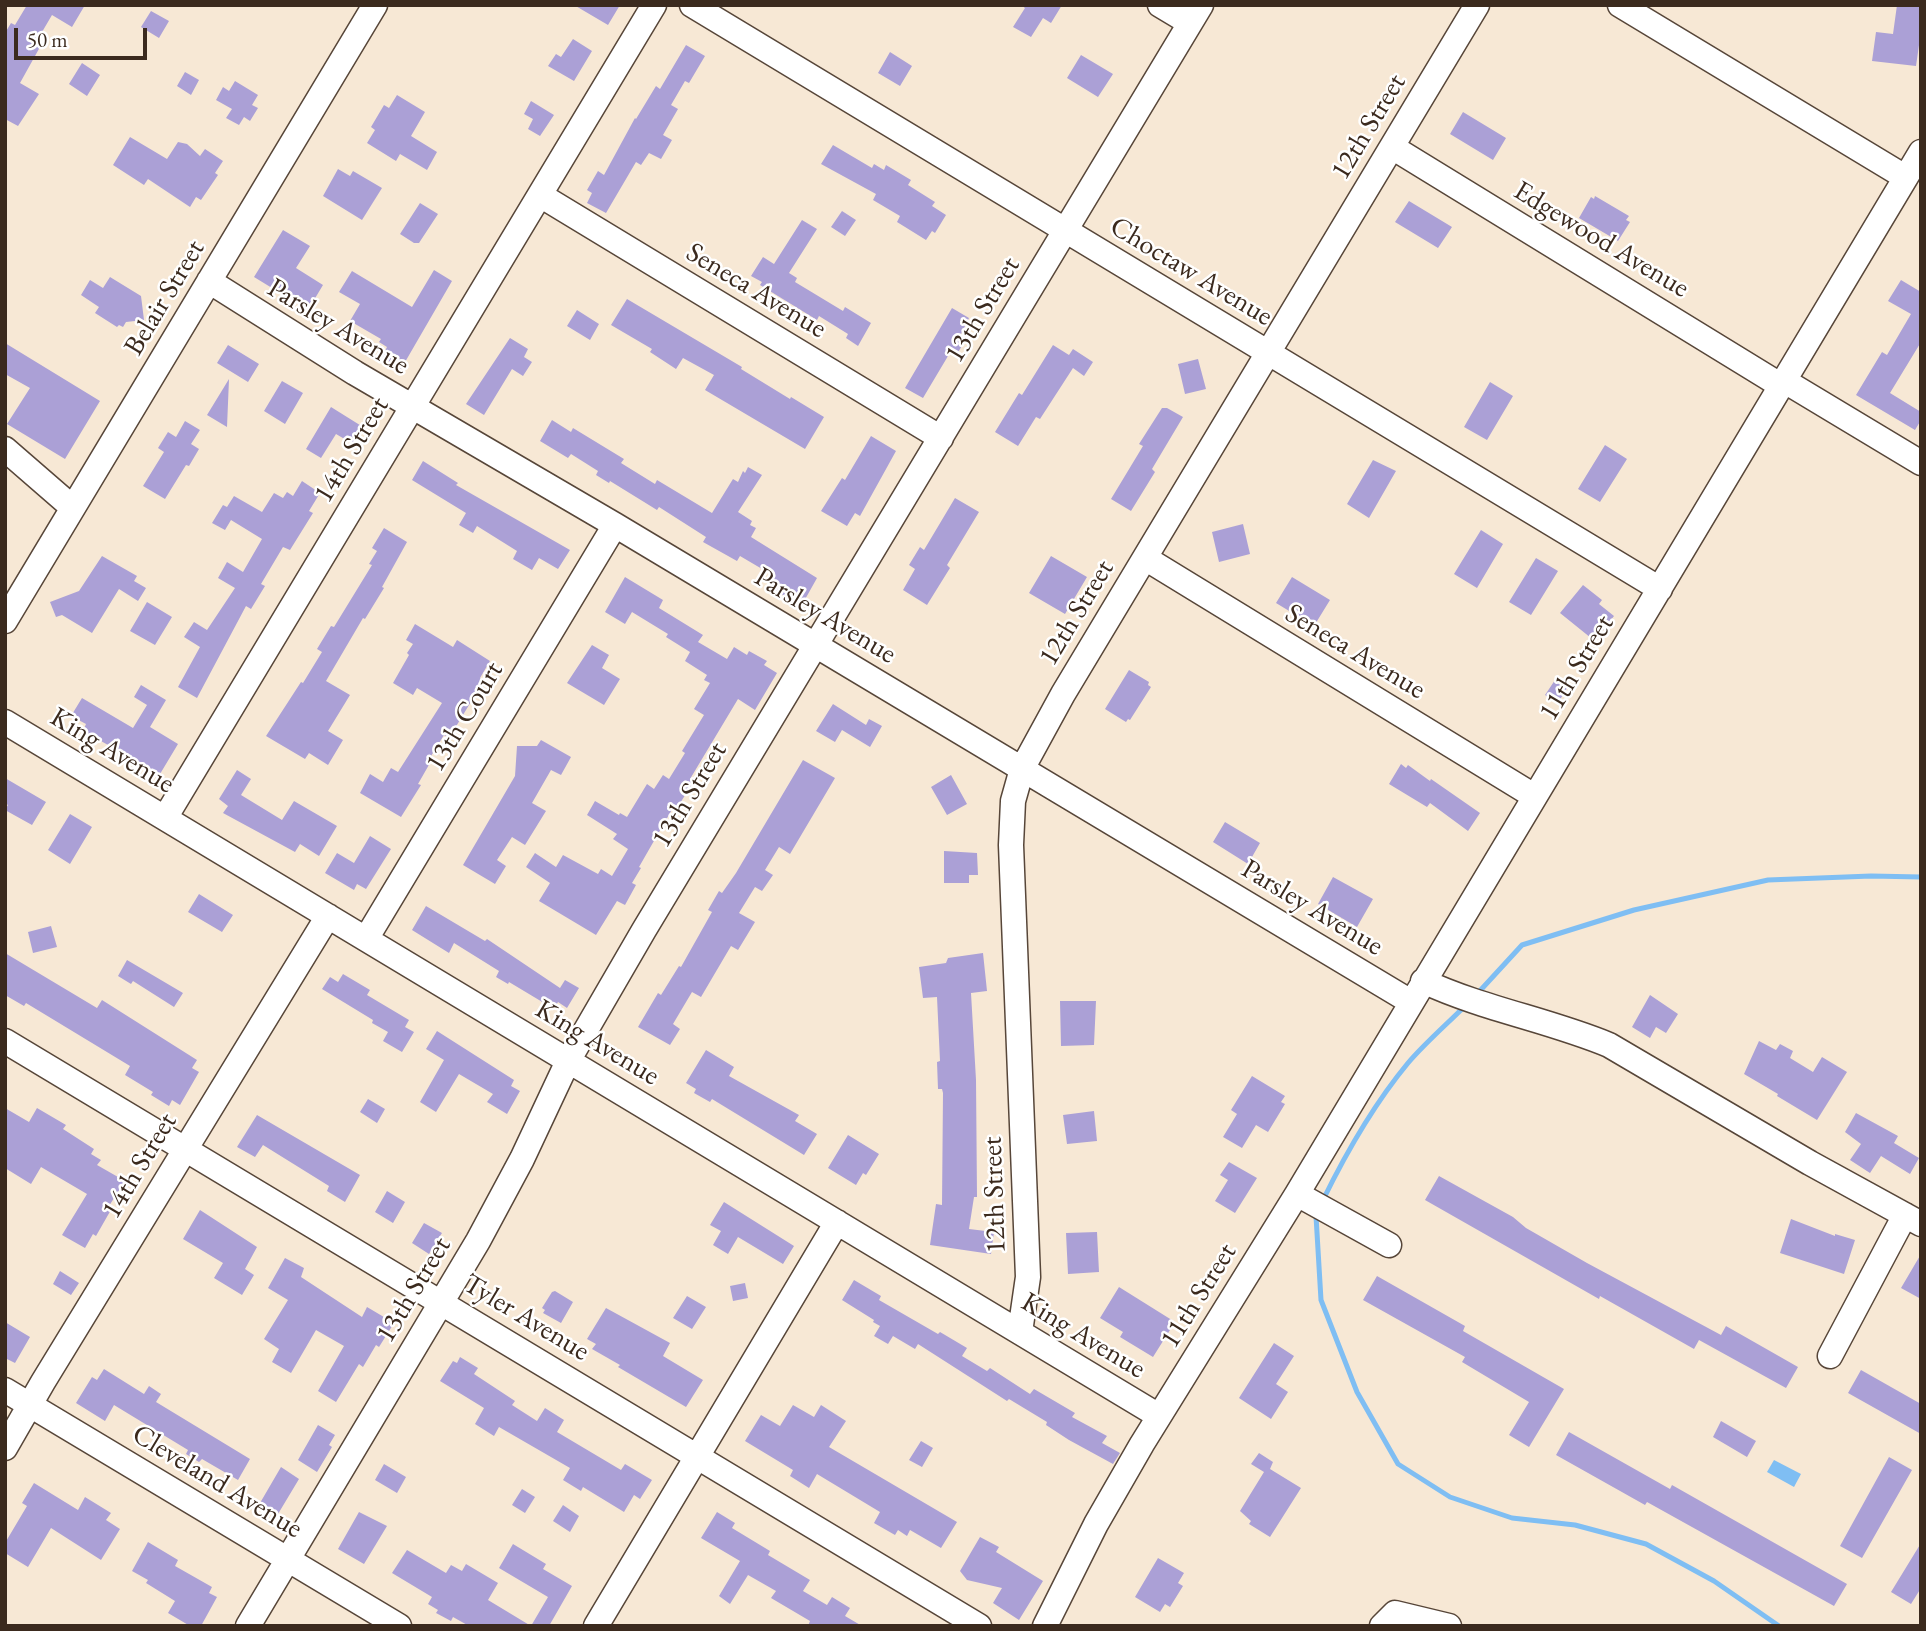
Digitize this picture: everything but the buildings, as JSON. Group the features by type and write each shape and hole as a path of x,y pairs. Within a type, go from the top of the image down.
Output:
{"street":[{"name":"Belair Street","path":"5,621 375,5"},
{"name":"14th Street","path":"165,818 654,5"},
{"name":"Choctaw Avenue","path":"692,5 1660,589"},
{"path":"1160,5 1195,14"},
{"name":"12th Street","path":"1020,1332 1028,1277 1011,845 1013,801 1022,769 1063,694 1477,5"},
{"path":"1620,5 1905,177"},
{"name":"13th Street","path":"248,1626 442,1302 522,1159 568,1061 644,930 1195,14"},
{"name":"Edgewood Avenue","path":"1392,147 1912,458"},
{"name":"11th Street","path":"1045,1626 1096,1524 1159,1416 1304,1198 1417,992 1921,152"},
{"name":"Seneca Avenue","path":"540,195 941,438"},
{"name":"Parsley Avenue","path":"209,281 343,366 1022,769 1417,992 1451,994 1581,1033 1609,1045 1810,1163 1913,1219"},
{"path":"5,449 73,508"},
{"name":"13th Court","path":"366,939 615,525"},
{"name":"Seneca Avenue","path":"1145,558 1534,796"},
{"name":"King Avenue","path":"5,722 1159,1416"},
{"name":"14th Street","path":"5,1448 328,916"},
{"name":"Tyler Avenue","path":"5,1041 979,1626"},
{"path":"1304,1198 1389,1245"},
{"path":"1830,1356 1913,1219"},
{"path":"596,1626 837,1222"},
{"name":"Cleveland Avenue","path":"5,1390 399,1626"},
{"path":"1382,1626 1395,1613 1449,1626"}],"water":[{"path":"1774,1460 1801,1474 1794,1487 1767,1472"}],"waterway":[{"path":"1477,994 1522,945 1634,910 1768,880 1921,877"},
{"path":"1323,1200 1361,1129 1384,1095 1421,1048 1465,1006"},
{"path":"1317,1212 1321,1300 1357,1392 1398,1464 1450,1497 1512,1518 1575,1525 1646,1544 1714,1581 1779,1626"}]}
